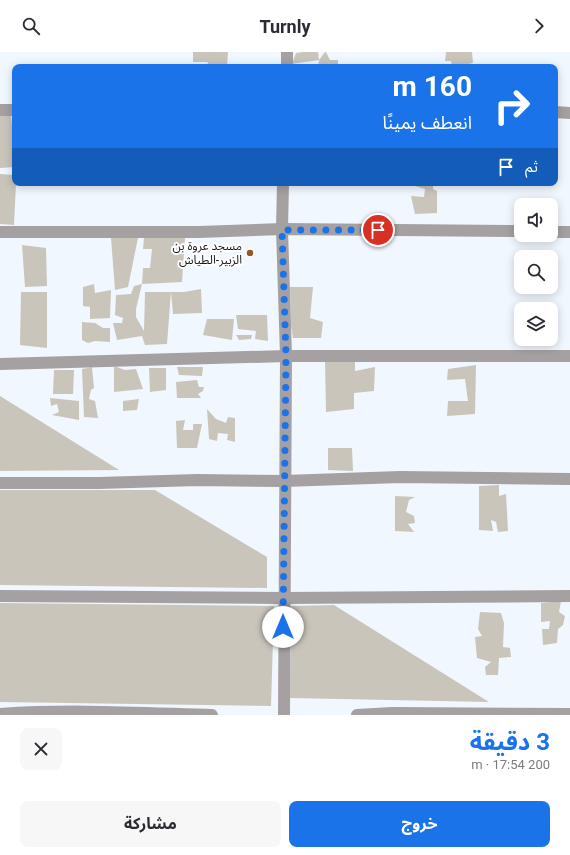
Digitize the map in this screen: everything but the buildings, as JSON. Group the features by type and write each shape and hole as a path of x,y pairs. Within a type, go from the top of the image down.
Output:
{"street":[{"path":"287,52 287,64"},
{"path":"0,110 12,110"},
{"path":"558,112 570,113"},
{"path":"283,186 282,230 286,356 283,598 284,715"},
{"path":"0,232 200,232 282,230 514,231"},
{"path":"558,232 570,232"},
{"path":"0,364 286,356 570,356"},
{"path":"0,483 99,483 197,480 284,481 400,477 570,479"},
{"path":"0,596 283,598 570,596"},
{"path":"0,714 52,711 212,715"},
{"path":"357,715 392,713 570,714"}],"place":[{"name":"مسجد عروة بن الزبير-الطياش","path":"250,253"}],"route":[{"path":"283,627 286,356 282,230 378,230"}]}
